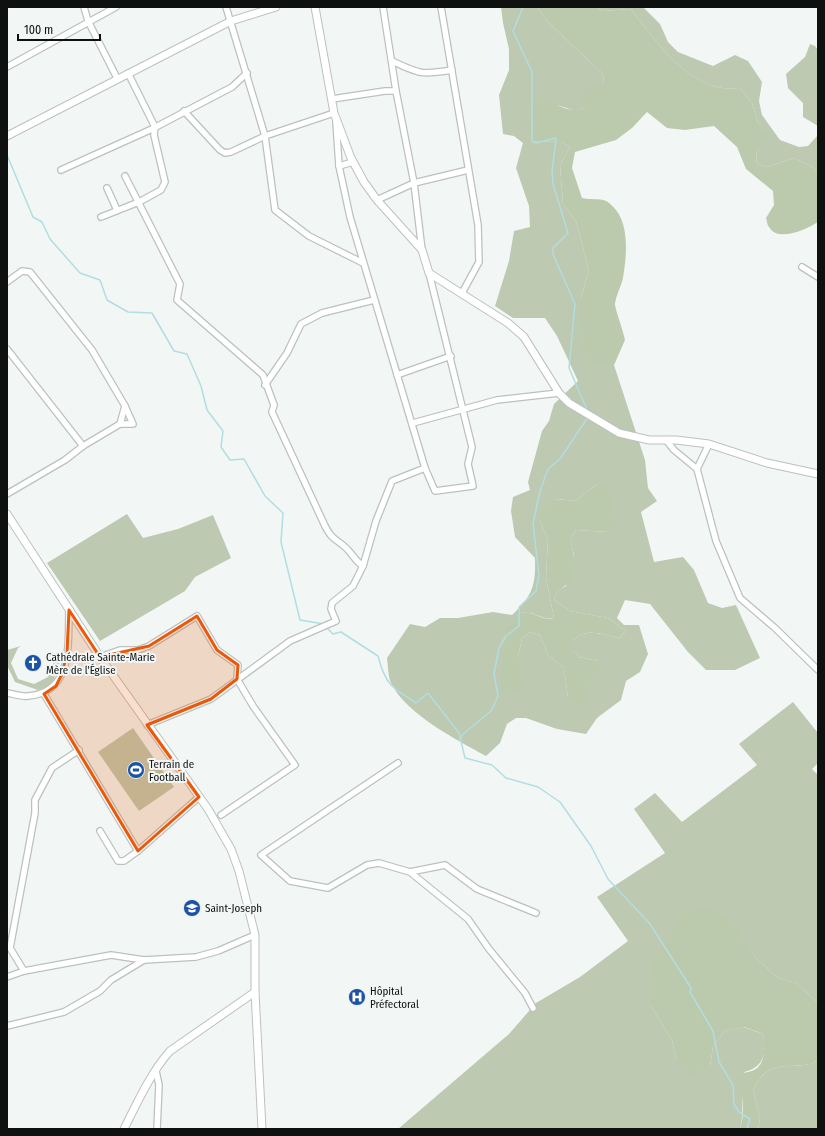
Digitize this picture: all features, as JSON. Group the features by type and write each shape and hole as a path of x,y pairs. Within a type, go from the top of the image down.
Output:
{"street":[{"path":"84,7 88,21 117,78"},
{"path":"7,67 88,21 116,7"},
{"path":"226,7 265,136 275,210 309,236 363,263"},
{"path":"7,136 117,78 231,21 276,7"},
{"path":"315,7 334,113 353,162 364,182 377,200 422,250"},
{"path":"336,121 339,166 350,217 374,300 413,423 425,468 435,491 473,486 468,464 472,447 451,356 422,250 414,183 396,91 383,7"},
{"path":"441,7 464,134 468,170 478,226 480,262 462,293"},
{"path":"392,61 419,73 430,74 452,70"},
{"path":"101,217 139,202 161,190 165,182 154,135 155,127 128,73"},
{"path":"61,170 155,127 232,87 247,73"},
{"path":"332,99 385,91 396,91"},
{"path":"184,111 220,150 225,153 231,152 265,136 334,113"},
{"path":"339,166 353,162"},
{"path":"377,200 414,183 468,170"},
{"path":"125,176 180,284 177,300 263,375 265,385 274,405 272,412 325,526 332,539 345,547 356,561 363,566"},
{"path":"107,188 117,210"},
{"path":"802,267 818,276"},
{"path":"7,282 22,271 30,272 92,350 125,406 133,424 120,424 83,446 65,460 7,494"},
{"path":"429,273 508,323 524,337 560,393 569,403 619,433 633,437 709,444 767,462 818,474"},
{"path":"265,385 287,353 301,324 322,313 374,300"},
{"path":"7,350 83,446"},
{"path":"397,375 451,356"},
{"path":"413,423 497,400 560,393"},
{"path":"120,424 125,406"},
{"path":"666,440 674,450 697,469 716,541 740,598 776,628 818,670"},
{"path":"697,469 709,444"},
{"path":"147,725 211,699 290,641 336,621 330,609 332,603 352,586 363,566 376,520 392,481 425,468"},
{"path":"7,514 100,657 199,797 231,849 239,871 256,935 255,992 262,1129"},
{"path":"7,693 27,697 44,694 56,686 62,674 67,653 69,610"},
{"path":"100,657 120,650 138,650 148,646 197,616 217,650 238,664 237,679 253,706 295,765 221,815"},
{"path":"44,694 79,750 138,851"},
{"path":"24,970 10,948 35,813 35,800 52,768 79,750"},
{"path":"398,764 261,855 290,880 328,888 367,865 379,862 410,872 468,919 489,949 525,992 533,1008"},
{"path":"100,831 118,861 124,861 138,851 199,797"},
{"path":"410,872 445,865 477,889 536,913"},
{"path":"7,977 24,970 111,956 144,960 196,957 218,951 256,935"},
{"path":"7,1026 64,1012 100,990 111,980 144,960"},
{"path":"124,1129 139,1098 162,1059 170,1051 255,992"},
{"path":"156,1071 159,1086 157,1129"}],"highlighted area":[{"path":"69,610 100,657 149,646 197,616 217,650 238,665 237,679 211,699 147,725 199,797 138,851 44,694 56,686 62,674 67,653"}],"green space":[{"path":"501,7 537,7 548,22 603,74 604,84 585,108 576,111 557,105 530,141 561,142 570,147 560,165 563,204 576,221 589,270 581,298 592,364 614,365 645,460 648,488 657,501 641,512 654,562 683,557 694,570 708,603 722,608 736,605 760,658 735,670 706,670 688,652 650,604 625,600 617,618 624,625 639,625 648,654 640,672 626,681 621,700 597,718 586,734 557,729 526,718 516,718 507,724 500,743 486,756 433,725 408,705 391,683 387,658 410,624 425,627 440,618 458,618 493,612 512,615 524,602 531,590 535,576 535,558 515,537 511,511 513,497 530,490 528,482 542,431 549,421 554,404 578,381 557,336 545,318 513,318 495,306 509,261 514,231 530,227 529,206 516,168 523,143 514,136 503,134 499,95 509,70 509,49","holes":["599,483 608,532 576,530 570,538 574,556 566,586 557,591 554,600 570,611 608,618 626,631 619,638 588,633 583,634 572,641 572,651 579,657 598,661 589,685 568,697 564,668 548,655 540,635 530,632 522,638 518,657 521,613 531,613 545,618 554,618 546,578 548,540 540,521 556,499 575,501"]},
{"path":"537,7 597,7 603,11 630,9 659,45 681,68 707,84 722,88 740,88 752,103 758,123 769,139 758,149 756,156 757,164 767,167 794,158 812,167 818,173 818,222 800,231 779,234 773,232 768,225 766,218 774,205 773,191 746,169 737,147 714,126 685,130 667,128 647,112 632,128 616,140 575,152 572,168 582,198 606,201 620,216 623,225 626,258 623,278 615,304 625,340 614,365 592,365 585,357 577,338 581,298 589,270 576,221 563,204 560,165 570,147 561,142 530,141 527,132 534,104 541,95 556,105 567,109 579,110 585,108 581,98 585,89 604,84 603,74 548,22"},
{"path":"597,7 643,7 660,24 668,42 678,52 713,66 735,55 748,61 762,82 759,101 762,115 780,140 799,147 808,146 818,135 818,173 812,167 794,158 767,167 757,164 756,156 758,149 768,139 758,123 752,103 740,88 722,88 707,84 681,68 659,45 630,9 603,11"},
{"path":"810,44 815,46 818,50 818,126 803,117 803,103 788,88 786,74 805,57"},
{"path":"599,483 608,487 616,525 608,532 576,530 570,538 574,561 573,575 565,586 557,591 554,600 570,611 608,618 626,631 619,638 588,633 577,637 572,641 572,651 579,657 598,661 603,670 589,685 586,703 576,704 568,697 564,668 548,655 540,635 530,632 522,638 518,657 523,685 517,693 506,696 501,688 501,668 508,628 521,613 531,613 549,619 554,618 546,578 548,540 540,521 541,511 556,499 575,501"},
{"path":"127,514 143,538 178,529 213,515 231,558 195,577 185,591 100,641 47,563"},
{"path":"21,646 18,648 11,663 18,679 34,684 48,677 54,662 59,663 52,685 38,690 15,682 7,665 7,650"},
{"path":"793,702 818,733 818,763 812,769 818,775 818,1003 796,983 778,978 756,958 743,942 742,933 651,1006 672,1040 676,1059 710,1066 713,1047 724,1031 743,1027 763,1034 765,1047 760,1063 751,1070 744,1072 740,1129 398,1129 509,1034 536,1003 580,977 628,941 597,897 665,853 634,809 655,793 682,822 757,765 739,744"},
{"name":"Terrain de Football","path":"133,728 174,787 139,811 98,752"},
{"path":"701,909 720,912 742,933 744,942 756,958 778,978 796,983 818,1003 818,1060 806,1065 777,1067 761,1077 753,1090 760,1118 758,1129 740,1129 743,1116 743,1103 741,1090 736,1078 743,1073 754,1070 761,1063 764,1054 763,1034 744,1027 724,1031 713,1047 710,1066 691,1075 676,1059 672,1040 651,1006 649,985 651,966 682,913"},
{"path":"818,1060 818,1129 758,1129 760,1118 753,1090 761,1077 777,1067 805,1065"}],"waterway":[{"path":"523,7 513,31 532,72 532,141 536,143 556,138 552,172 553,184 568,233 553,248 553,254 575,304 569,368 587,410"},
{"path":"7,155 33,217 42,222 50,239 80,273 100,280 107,300 128,312 152,313 174,351 187,354 201,386 207,410 223,431 221,447 230,460 244,459 265,496 283,513 281,542 300,620 324,624"},
{"path":"460,740 462,735 491,711 498,696 494,674 499,648 506,636 519,626 519,607 536,591 539,575 533,524 540,491 548,469 560,459 588,417"},
{"path":"326,627 333,634 341,632 378,656 387,679 395,689 408,698 416,703 428,693 459,733 465,758 492,765 506,778 538,787 560,802 591,846 608,879 650,924 691,988 690,992 713,1031 719,1062 733,1085 734,1104 739,1112 750,1119 747,1129"}],"place":[{"name":"Cathédrale Sainte-Marie Mère de l'Église","path":"33,663"},
{"name":"Terrain de Football","path":"136,770"},
{"name":"Saint-Joseph","path":"192,908"},
{"name":"Hôpital Préfectoral","path":"357,997"}]}
